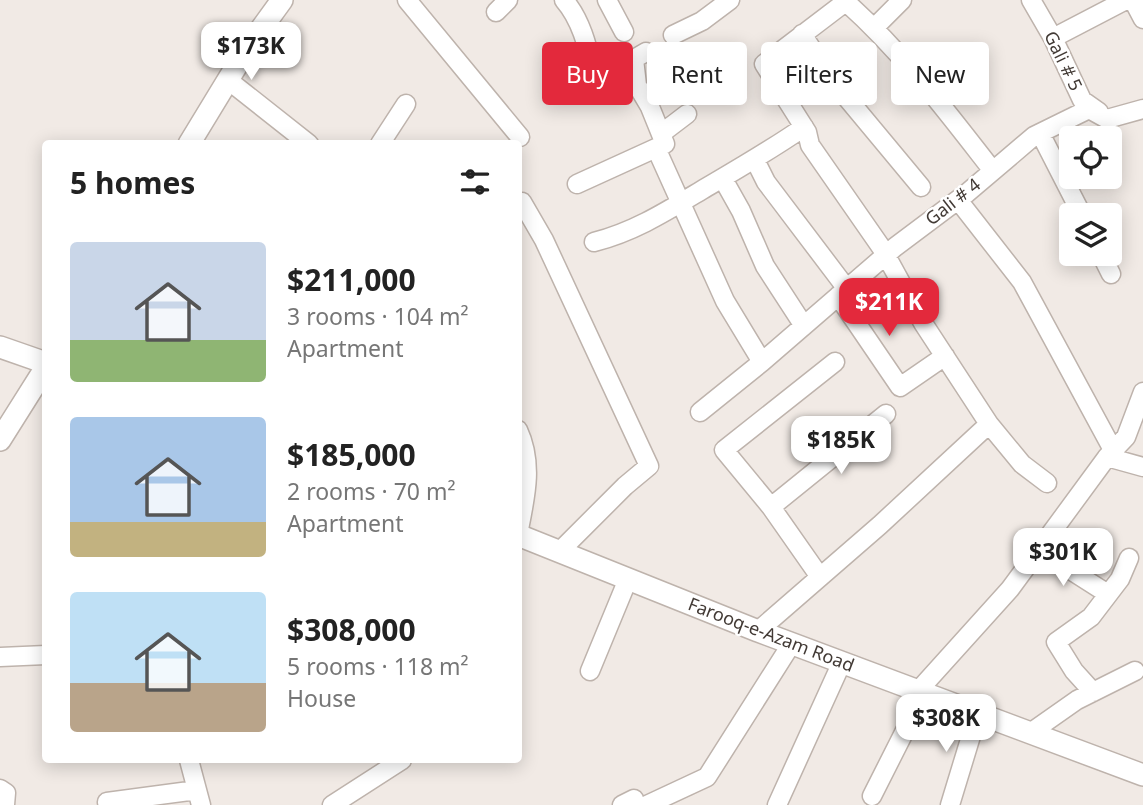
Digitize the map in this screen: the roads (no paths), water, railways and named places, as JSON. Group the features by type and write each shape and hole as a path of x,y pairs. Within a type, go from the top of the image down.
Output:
{"street":[{"path":"191,140 248,47 282,0"},
{"path":"407,0 520,137"},
{"path":"565,0 583,36 598,89 637,85"},
{"path":"607,0 624,32"},
{"path":"673,35 702,21 730,0"},
{"path":"874,28 902,0"},
{"name":"Gali # 5","path":"1031,0 1083,100 1107,119"},
{"path":"1053,38 1126,0"},
{"path":"1133,0 1143,19"},
{"path":"993,171 934,96 847,1 764,64 804,127 810,145 883,250 945,356 989,424 1022,464 1047,483"},
{"path":"802,34 832,80 921,187"},
{"path":"646,52 634,59 637,85 650,107 681,205 725,301 762,362"},
{"path":"228,80 304,140"},
{"path":"383,140 406,104"},
{"name":"Gali # 4","path":"700,412 885,256 1040,133 1089,109 1107,119"},
{"path":"1107,119 1143,109"},
{"path":"577,184 659,141 687,114"},
{"path":"594,242 614,237 681,205 804,127"},
{"path":"1040,133 1076,203"},
{"path":"755,160 766,182 842,293 900,387 945,356"},
{"path":"723,179 741,211 765,266 807,324"},
{"path":"958,200 1021,282 1110,454 1143,467"},
{"path":"522,202 562,278 649,466 625,486 560,551"},
{"path":"1107,266 1111,274"},
{"path":"0,346 42,363"},
{"path":"820,577 771,507 724,450 835,362"},
{"path":"0,440 42,372"},
{"path":"872,796 921,692 1010,589 1110,454 1126,437 1143,392"},
{"path":"771,507 886,414"},
{"path":"758,631 989,424"},
{"path":"522,439 525,445 528,488 522,516"},
{"name":"Farooq-e-Azam Road","path":"522,537 758,631 1143,775"},
{"path":"1039,550 1108,594"},
{"path":"1094,692 1074,671 1056,642 1091,617 1120,579 1129,558"},
{"path":"590,671 628,579"},
{"path":"634,803 707,777 792,643"},
{"path":"0,657 42,655"},
{"path":"777,805 842,662"},
{"path":"1030,733 1077,700 1135,671"},
{"path":"950,805 978,713"},
{"path":"107,802 199,797 190,763"},
{"path":"332,805 397,763"},
{"path":"0,789 6,793 5,805"}]}
